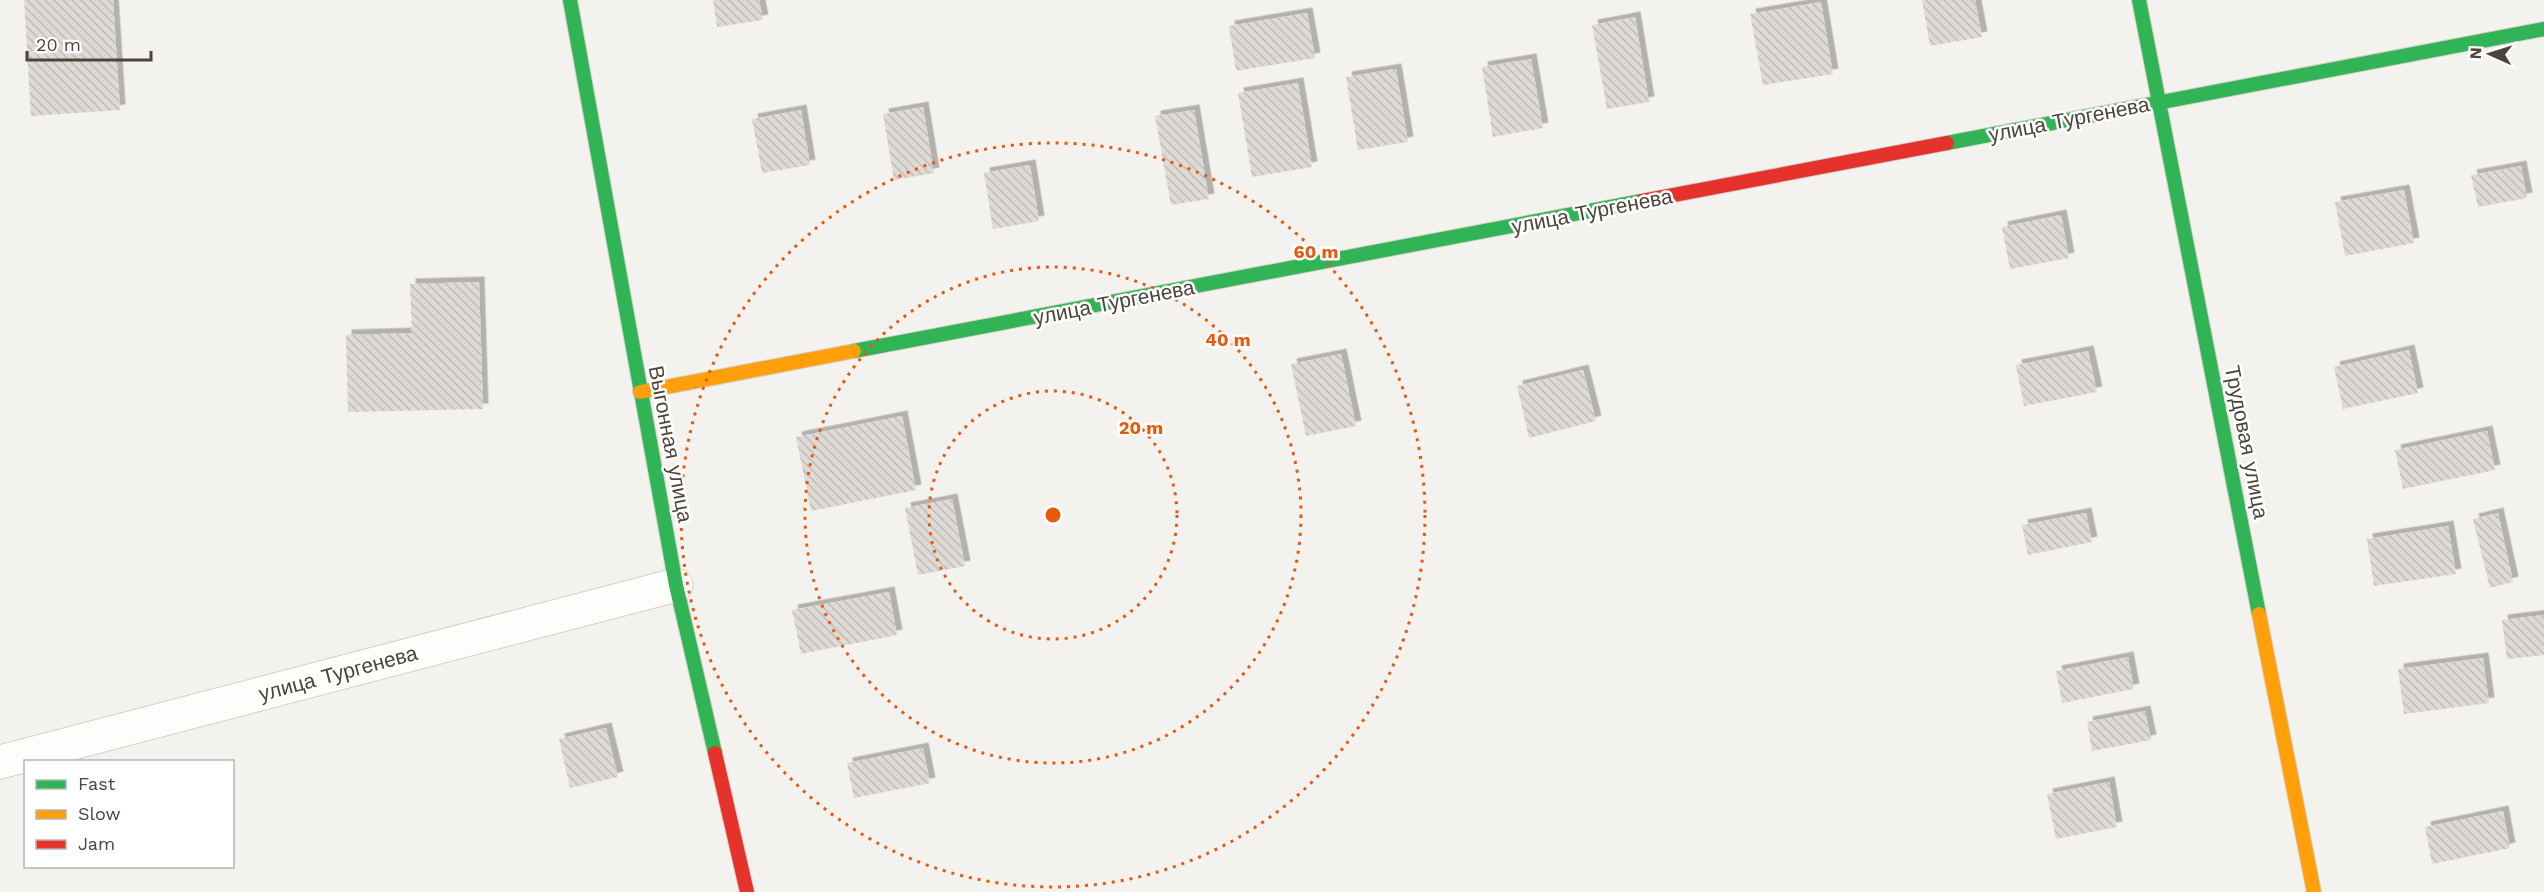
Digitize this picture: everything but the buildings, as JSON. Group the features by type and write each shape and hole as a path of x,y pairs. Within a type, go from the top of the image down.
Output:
{"street":[{"name":"Выгонная улица","path":"570,0 639,392 676,585 747,892"},
{"name":"Трудовая улица","path":"2139,0 2314,892"},
{"name":"улица Тургенева","path":"639,392 2544,29"},
{"name":"улица Тургенева","path":"0,762 676,585"}],"traffic: fast":[{"path":"570,0 676,585 715,753"},
{"path":"2139,0 2259,614"},
{"path":"1947,143 2544,29"},
{"path":"854,351 1642,201"}],"traffic: slow":[{"path":"640,392 854,351"},
{"path":"2259,614 2314,892"}],"traffic: jam":[{"path":"1642,201 1947,143"},
{"path":"715,753 747,892"}]}
